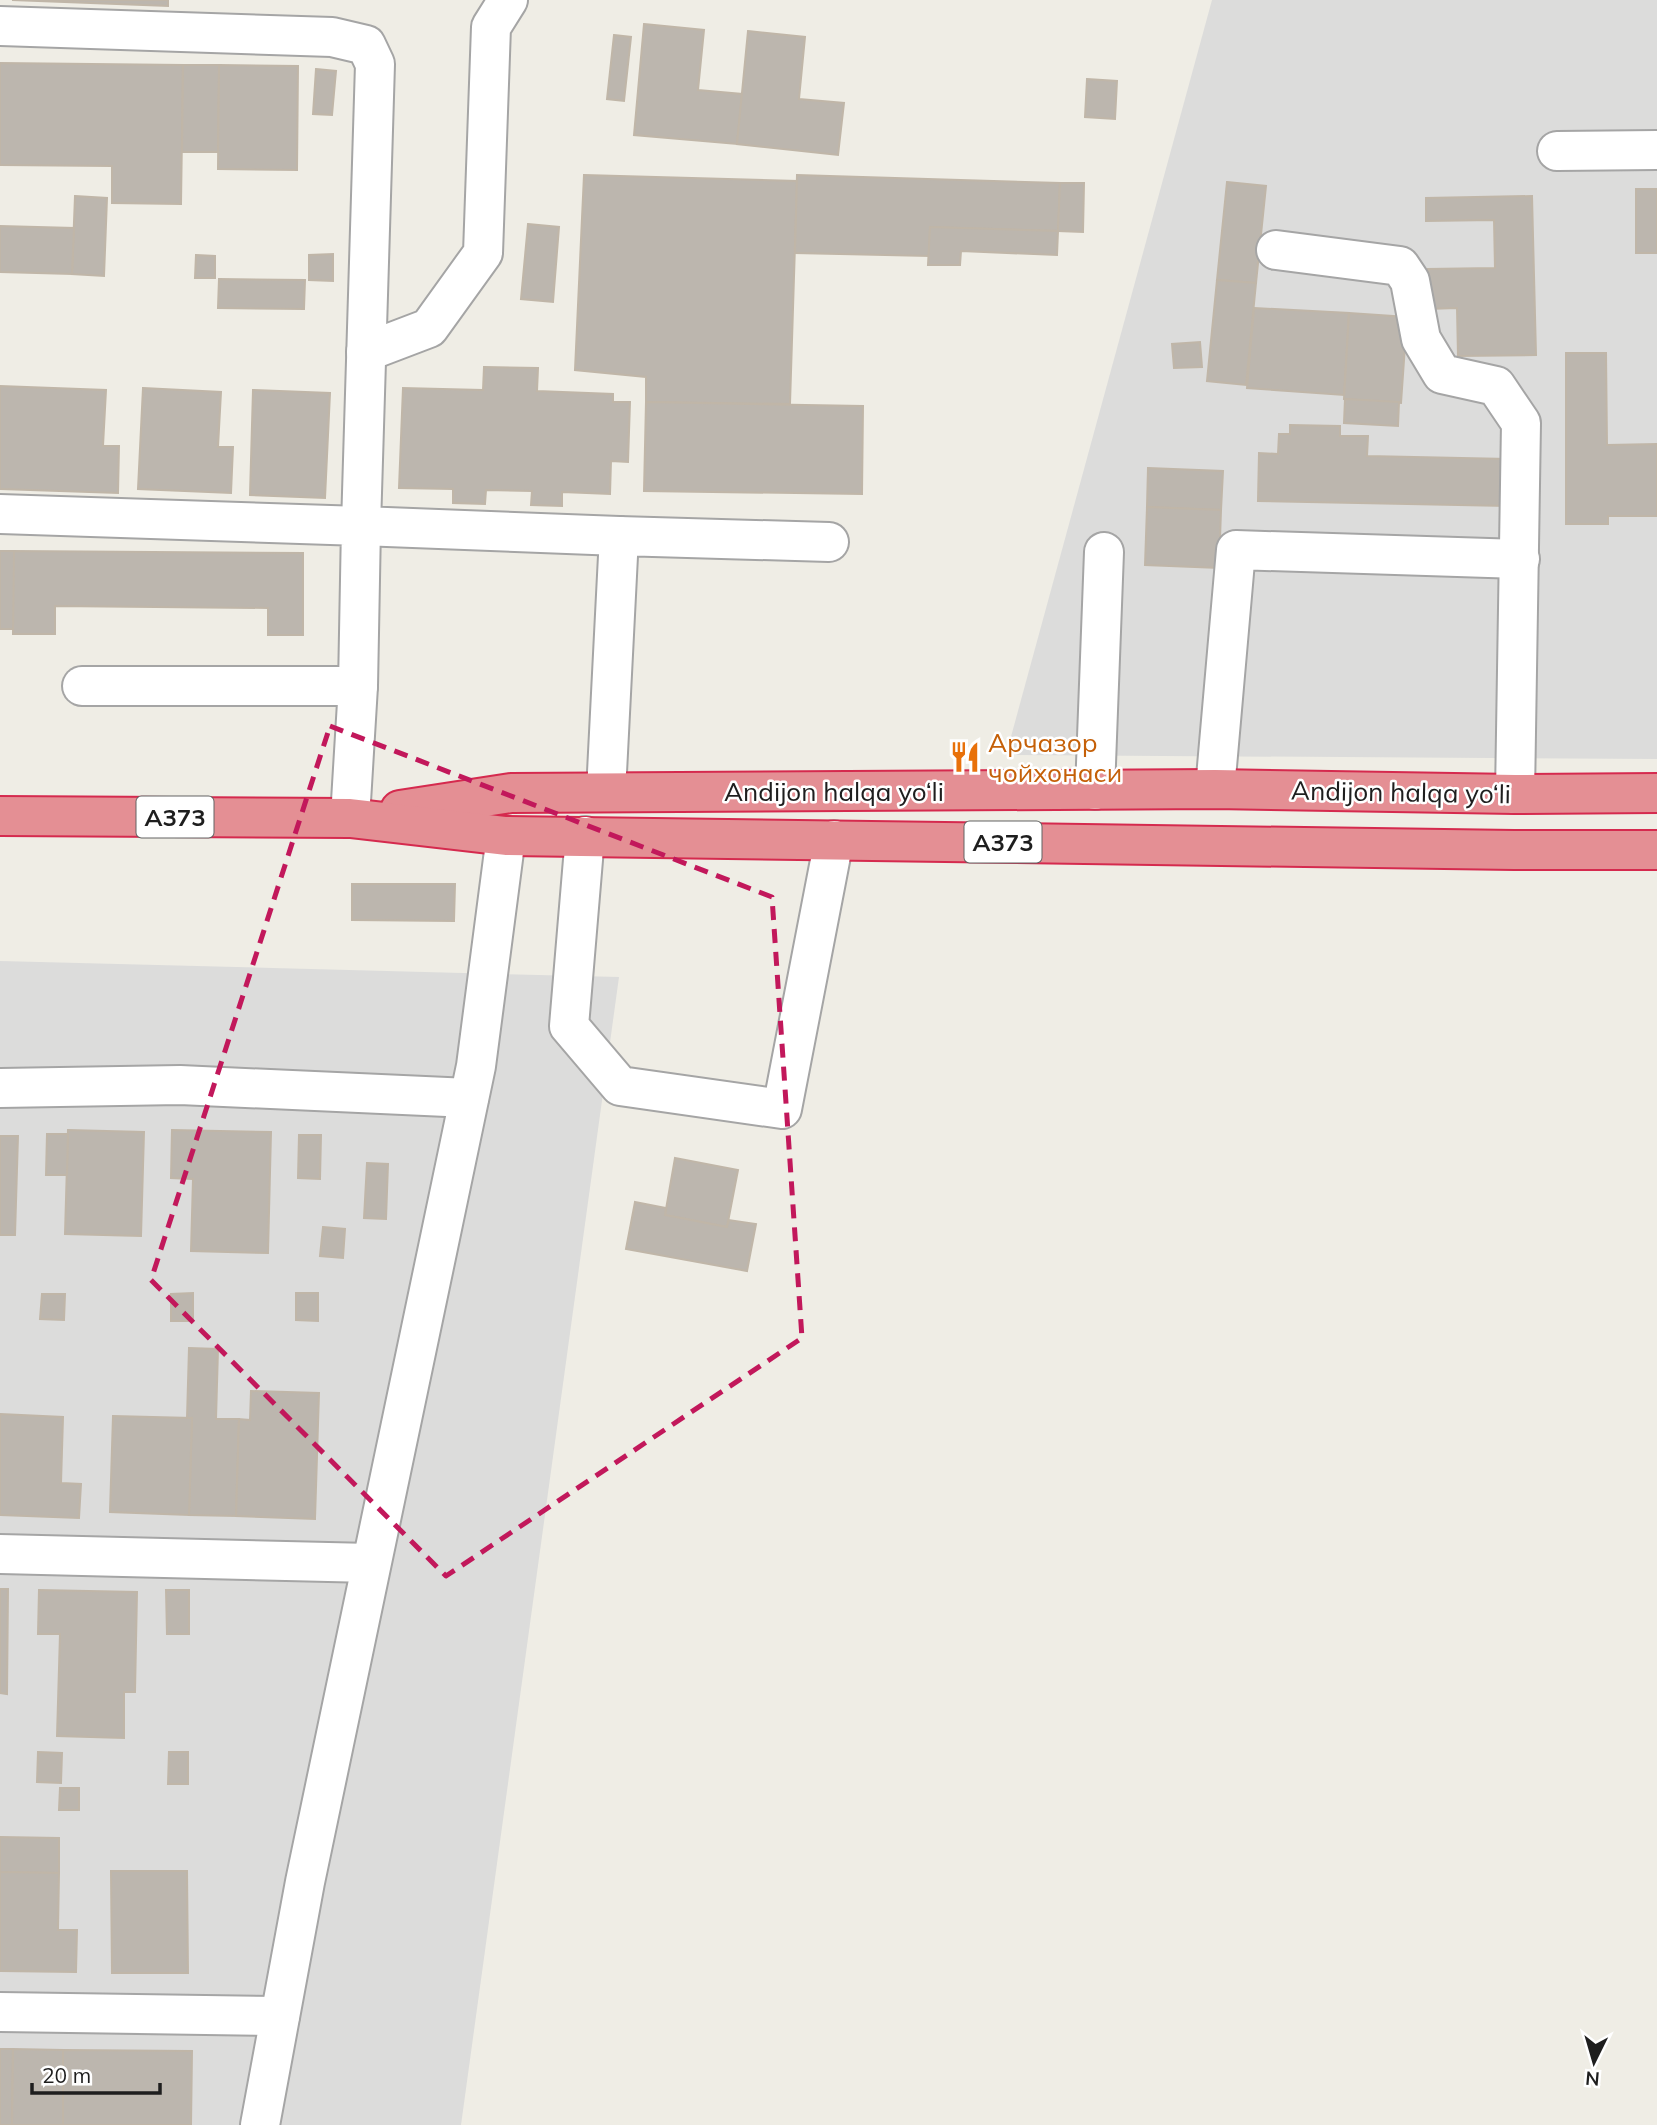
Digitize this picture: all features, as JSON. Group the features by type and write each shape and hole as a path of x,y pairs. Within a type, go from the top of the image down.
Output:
{"highway":[{"name":"Andijon halqa yo‘li","path":"350,818 511,793 1215,789 1516,794 1657,793"},
{"name":"Andijon halqa yo‘li","path":"0,816 350,818 506,836 1657,850"}],"street":[{"path":"366,352 429,328 483,253 491,27 508,0"},
{"path":"0,26 332,37 366,45 375,64 358,687 350,818"},
{"path":"1557,151 1657,150"},
{"path":"1276,250 1400,266 1410,281 1421,339 1441,374 1496,386 1521,423 1516,794"},
{"path":"0,514 829,542"},
{"path":"606,792 619,536"},
{"path":"1215,789 1236,550 1520,559"},
{"path":"1095,790 1104,552"},
{"path":"82,687 358,687"},
{"path":"260,2125 305,1882 476,1066 506,836"},
{"path":"584,836 569,1026 620,1086 782,1109 834,839"},
{"path":"0,1088 180,1085 469,1098"},
{"path":"0,1555 372,1563"},
{"path":"0,2012 280,2016"}],"highlighted area":[{"path":"330,726 772,897 802,1338 446,1576 151,1280"}],"shaded area":[{"path":"1212,0 1657,0 1657,759 1006,755"},
{"path":"0,961 619,977 461,2125 0,2125"}],"building":[{"path":"12,0 168,0 168,6"},
{"path":"644,24 704,30 698,90 742,94 737,144 634,135"},
{"path":"748,31 805,37 799,99 844,103 838,155 737,144"},
{"path":"614,35 631,37 624,101 607,99"},
{"path":"0,63 183,65 181,204 112,203 112,166 0,165"},
{"path":"183,65 219,65 218,152 182,152"},
{"path":"219,65 298,66 297,170 218,169"},
{"path":"316,69 336,71 332,115 313,114"},
{"path":"1087,79 1117,81 1115,119 1085,117"},
{"path":"584,175 797,181 790,404 646,402 646,377 575,370"},
{"path":"797,175 1060,183 1058,231 930,227 929,256 795,253"},
{"path":"1227,182 1266,186 1256,283 1217,280"},
{"path":"1060,183 1084,183 1083,232 1058,231"},
{"path":"1636,189 1657,189 1657,253 1636,253"},
{"path":"75,196 107,198 104,276 72,274"},
{"path":"1532,196 1536,355 1458,356 1457,308 1428,309 1428,269 1495,268 1494,220 1426,221 1426,198"},
{"path":"528,224 559,227 553,302 521,299"},
{"path":"0,226 74,228 72,274 0,272"},
{"path":"930,227 1058,231 1057,255 961,251 960,265 928,265"},
{"path":"333,254 333,281 309,280 309,255"},
{"path":"196,255 215,256 215,278 195,278"},
{"path":"219,279 305,280 304,309 218,308"},
{"path":"1217,280 1256,283 1246,385 1207,381"},
{"path":"1254,308 1349,313 1344,395 1247,388"},
{"path":"1349,313 1407,317 1401,403 1344,399"},
{"path":"1200,342 1202,367 1174,368 1172,344"},
{"path":"1566,353 1606,353 1607,445 1657,444 1657,516 1608,516 1608,524 1566,524"},
{"path":"484,367 538,368 537,391 613,394 613,402 630,402 628,462 611,461 610,494 562,492 562,506 531,505 532,491 486,490 485,504 453,503 453,489 399,488 403,388 483,390"},
{"path":"0,386 106,390 103,446 119,446 118,493 0,489"},
{"path":"143,388 221,392 218,447 233,447 231,493 138,489"},
{"path":"253,390 330,393 325,498 250,495"},
{"path":"1345,399 1399,402 1398,426 1344,423"},
{"path":"646,402 863,406 862,494 644,491"},
{"path":"1290,425 1340,426 1340,436 1368,436 1367,456 1508,459 1507,506 1258,501 1259,453 1278,454 1279,434 1290,434"},
{"path":"1148,468 1223,471 1221,510 1147,507"},
{"path":"1147,507 1221,510 1219,568 1145,565"},
{"path":"0,551 14,551 14,629 0,629"},
{"path":"14,551 303,553 303,635 268,635 268,608 55,606 55,634 13,634"},
{"path":"352,884 455,884 454,921 352,920"},
{"path":"68,1130 144,1132 141,1236 65,1234"},
{"path":"172,1130 271,1132 268,1253 191,1251 193,1179 171,1178"},
{"path":"47,1134 68,1134 67,1175 46,1175"},
{"path":"299,1135 321,1135 320,1179 298,1178"},
{"path":"0,1136 18,1136 15,1235 0,1235"},
{"path":"675,1158 738,1170 727,1227 665,1215"},
{"path":"367,1163 388,1164 386,1219 364,1218"},
{"path":"635,1202 666,1208 665,1215 727,1227 729,1220 756,1224 747,1271 626,1249"},
{"path":"323,1227 345,1229 343,1258 320,1256"},
{"path":"193,1293 193,1321 171,1321 171,1294"},
{"path":"296,1293 318,1293 318,1321 296,1320"},
{"path":"42,1294 65,1294 64,1320 40,1319"},
{"path":"189,1348 218,1349 216,1419 239,1419 236,1516 189,1515 192,1418 187,1418"},
{"path":"251,1391 319,1393 315,1519 236,1516 239,1419 250,1420"},
{"path":"0,1414 63,1417 61,1483 81,1484 79,1518 0,1515"},
{"path":"113,1416 192,1418 189,1515 110,1512"},
{"path":"0,1589 8,1589 7,1694 0,1693"},
{"path":"39,1590 137,1592 135,1692 124,1692 124,1738 57,1736 60,1634 38,1634"},
{"path":"166,1590 189,1590 189,1634 167,1634"},
{"path":"38,1752 62,1753 61,1783 37,1782"},
{"path":"169,1752 188,1752 188,1784 168,1784"},
{"path":"60,1788 79,1788 79,1810 59,1810"},
{"path":"0,1837 59,1838 59,1873 0,1872"},
{"path":"111,1871 187,1871 188,1973 112,1973"},
{"path":"0,1872 59,1873 58,1930 77,1930 76,1972 0,1971"},
{"path":"0,2049 13,2049 12,2125 0,2125"},
{"path":"13,2049 63,2050 63,2125 12,2125"},
{"path":"63,2050 192,2051 191,2125 63,2125"}],"place":[{"name":"Арчазор чойхонаси","path":"965,757"}]}
